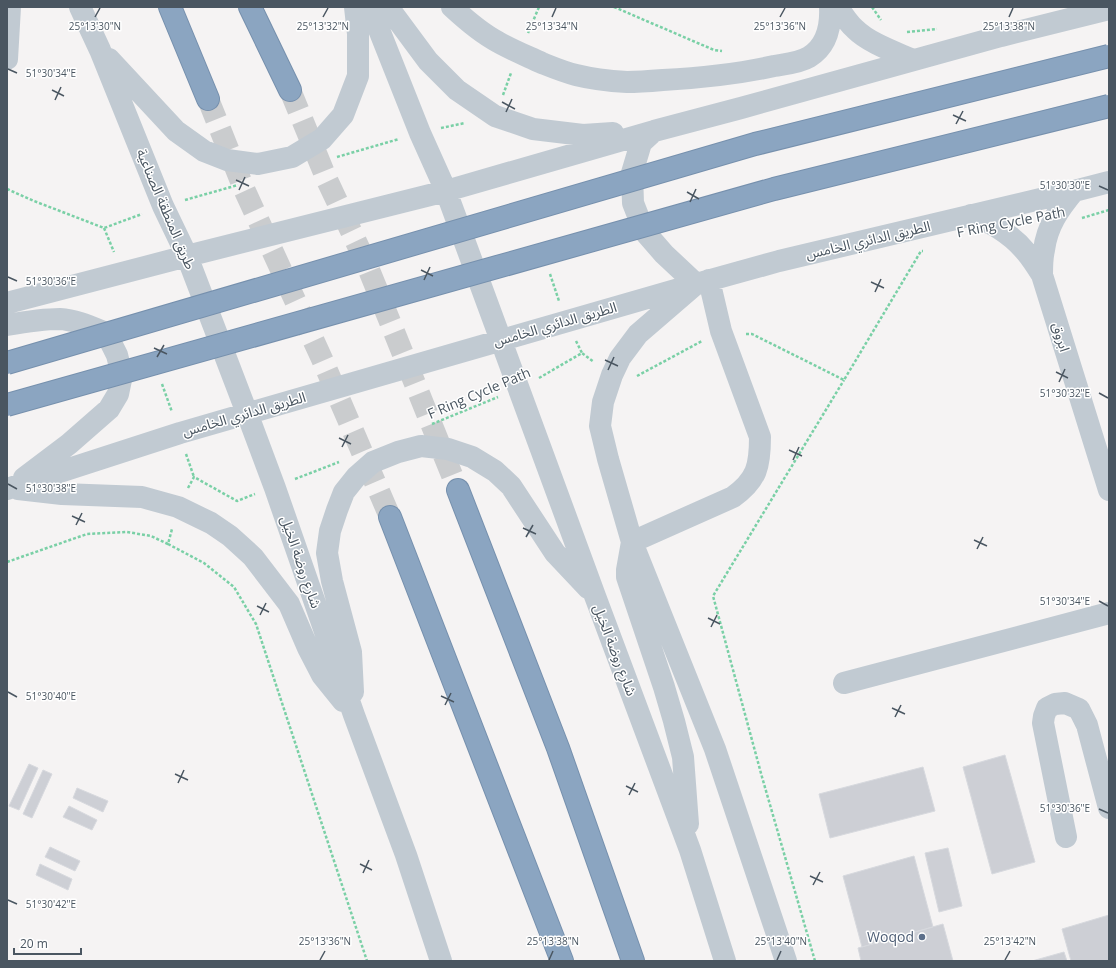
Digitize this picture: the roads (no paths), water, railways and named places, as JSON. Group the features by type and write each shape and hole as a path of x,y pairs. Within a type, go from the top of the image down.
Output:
{"highway":[{"path":"170,7 208,99"},
{"path":"250,7 290,90"},
{"path":"7,363 755,144 1109,56"},
{"path":"7,405 774,190 1109,106"},
{"path":"458,490 558,748 633,961"},
{"path":"390,517 562,961"}],"street":[{"path":"7,59 10,7"},
{"name":"طريق المنطقة الصناعية","path":"80,7 100,50 164,206 187,256 247,413"},
{"path":"100,50 176,130 204,151 227,160 258,164 292,157 322,140 343,115 358,76 358,34 355,7"},
{"path":"370,7 420,133 446,191 502,340"},
{"path":"388,7 428,61 458,90 495,116 533,129 583,135 654,131"},
{"path":"452,7 469,22 497,42 519,53 575,74 602,80 627,82 686,79 730,74 801,61 816,51 828,34 831,18 830,7"},
{"path":"838,7 848,22 856,30 892,51 913,60"},
{"path":"7,303 446,191 654,131 1001,36 1109,9"},
{"path":"632,542 733,497 744,489 754,476 760,456 760,437 702,282 664,254 644,231 633,203 632,173 641,143 654,131"},
{"name":"الطريق الدائري الخامس","path":"9,489 180,433 702,282 779,261 1109,182"},
{"name":"ابروق","path":"1042,275 1044,250 1050,226 1074,191"},
{"name":"ابروق","path":"971,215 988,221 1005,232 1026,252 1042,275 1109,490"},
{"path":"702,282 638,334 620,358 612,375 603,402 600,426 632,542 715,749 786,961"},
{"path":"7,324 61,319 84,324 106,333 117,355 122,375 118,394 109,409 69,444 9,489"},
{"name":"شارع روضة الخيل","path":"502,340 595,596 690,850 724,961"},
{"name":"شارع روضة الخيل","path":"247,413 275,488 354,715 406,855 441,961"},
{"path":"354,715 351,652 332,580 327,553 330,531 344,492 356,477 373,462 398,452 421,446 448,449 472,457 495,471 511,486 555,553 595,596"},
{"path":"9,489 62,494 142,497 178,507 211,523 230,536 253,557 289,604 308,648 322,675 354,715"},
{"path":"632,542 627,577 664,687 683,757 690,850"},
{"path":"844,683 1109,613"},
{"path":"1066,837 1043,724 1047,708 1055,704 1065,702 1079,709 1087,725 1109,808"}],"tunnel":[{"path":"290,90 327,180 367,265 458,490"},
{"path":"208,99 244,189 322,359 390,517"}],"place":[{"name":"Woqod","path":"922,937"}]}
